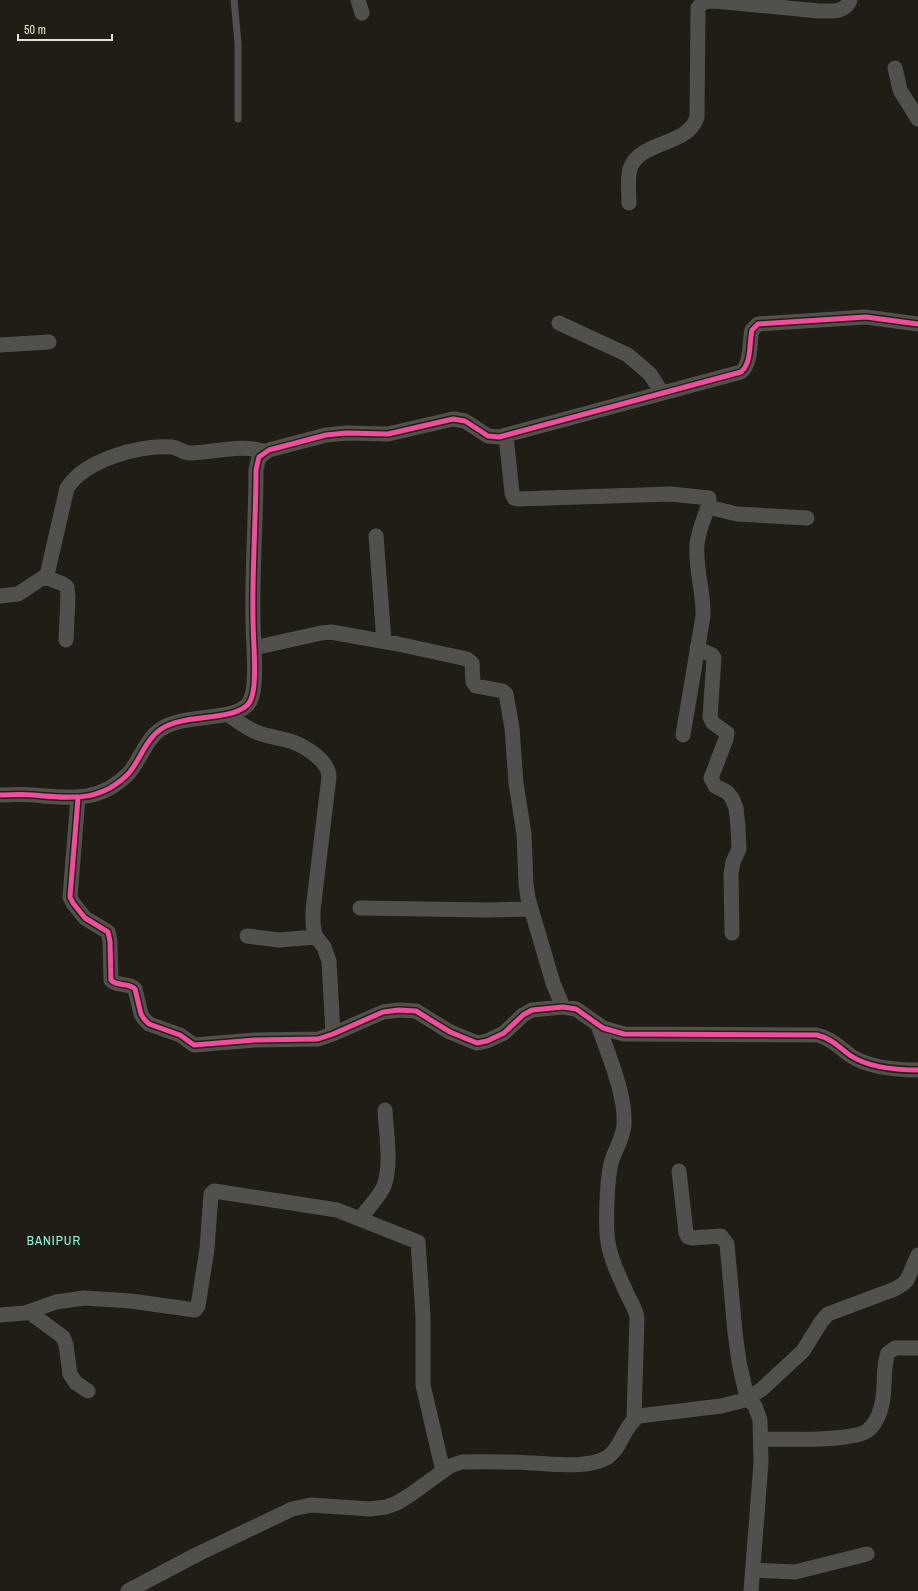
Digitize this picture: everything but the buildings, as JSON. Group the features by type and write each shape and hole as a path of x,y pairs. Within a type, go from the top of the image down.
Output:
{"street":[{"path":"629,203 630,170 637,156 676,138 695,125 697,117 698,8 701,4 707,1 714,1 819,11 836,11 844,9 848,6 850,0"},
{"path":"895,68 900,90 918,119"},
{"path":"0,795 32,795 78,798 95,795 116,785 130,772 152,737 159,730 194,718 227,714 242,708 250,702 254,684 253,619 256,470 259,458 266,452 326,435 346,433 388,434 453,419 465,421 488,436 506,436 741,372 745,369 748,363 752,330 758,324 866,316 918,324"},
{"path":"559,323 628,355 650,374 662,393"},
{"path":"0,345 49,342"},
{"path":"506,436 511,488 512,495 515,499 684,494 709,498 708,507 697,544 703,607 683,736"},
{"path":"0,596 18,594 45,577 48,572 67,488 76,478 92,466 120,454 143,449 173,447 189,453 254,448 266,452"},
{"path":"708,507 737,514 807,518"},
{"path":"376,536 384,641"},
{"path":"45,577 67,587 66,640"},
{"path":"254,648 331,632 384,641 467,659 472,663 474,684 503,691 506,694 512,728 516,783 524,834 526,884 531,909 553,983 563,1007"},
{"path":"697,648 712,655 714,658 710,717 713,723 727,733 712,778 715,786 727,792 732,798 740,845 732,864 732,933"},
{"path":"227,714 252,731 292,742 303,747 325,764 328,770 329,777 313,910 313,927 316,937 327,954 329,961 334,1034"},
{"path":"78,798 71,900 85,918 108,932 110,941 111,980 114,983 133,987 136,990 142,1014 148,1024 180,1034 194,1045 199,1046 255,1040 318,1039 334,1034 383,1012 399,1010 413,1010 450,1032 473,1042 482,1043 504,1033 523,1015 532,1010 563,1007 576,1009 598,1025 617,1033 639,1035 709,1033 817,1035 830,1039 851,1055 863,1061 893,1069 918,1070"},
{"path":"360,908 488,910 531,909"},
{"path":"247,936 279,940 316,937"},
{"path":"128,1591 196,1555 292,1508 311,1505 370,1509 386,1507 397,1503 410,1495 455,1463 586,1464 597,1462 616,1449 634,1419 637,1318 636,1310 615,1267 608,1243 607,1232 611,1165 622,1136 624,1112 622,1099 598,1025"},
{"path":"360,1219 385,1182 387,1162 385,1110"},
{"path":"679,1171 686,1233 688,1237 721,1236 727,1244 740,1369 747,1398 758,1412 760,1420 762,1464 751,1591"},
{"path":"0,1315 29,1312 56,1302 84,1298 131,1301 196,1310 198,1306 207,1249 211,1194 214,1191 337,1210 418,1242 423,1316 422,1385 443,1471"},
{"path":"634,1419 641,1416 734,1403 747,1398 762,1389 803,1351 823,1319 828,1314 895,1289 904,1284 918,1255"},
{"path":"29,1312 63,1337 66,1346 70,1374 76,1383 88,1390"},
{"path":"761,1439 830,1438 867,1431 874,1424 882,1406 888,1353 895,1348 918,1348"},
{"path":"753,1570 795,1572 866,1554"}],"lane":[{"path":"234,0 238,43 238,119"}],"cycle path":[{"path":"0,795 72,797 96,794 107,790 129,773 151,738 161,729 170,724 181,721 227,714 237,711 249,703 253,694 255,677 253,600 256,470 259,457 269,450 326,435 346,433 388,434 453,419 465,421 488,436 499,437 741,372 745,368 749,358 752,330 758,324 866,317 918,324"},
{"path":"78,798 70,897 85,918 108,932 110,941 111,980 135,989 141,1014 149,1024 180,1035 194,1045 255,1040 318,1039 383,1012 399,1010 416,1011 450,1032 477,1043 487,1041 504,1033 523,1015 532,1010 563,1007 576,1009 603,1028 624,1034 817,1035 831,1041 851,1056 866,1063 892,1069 918,1070"}],"district":[{"name":"BANIPUR","path":"54,1240"}]}
